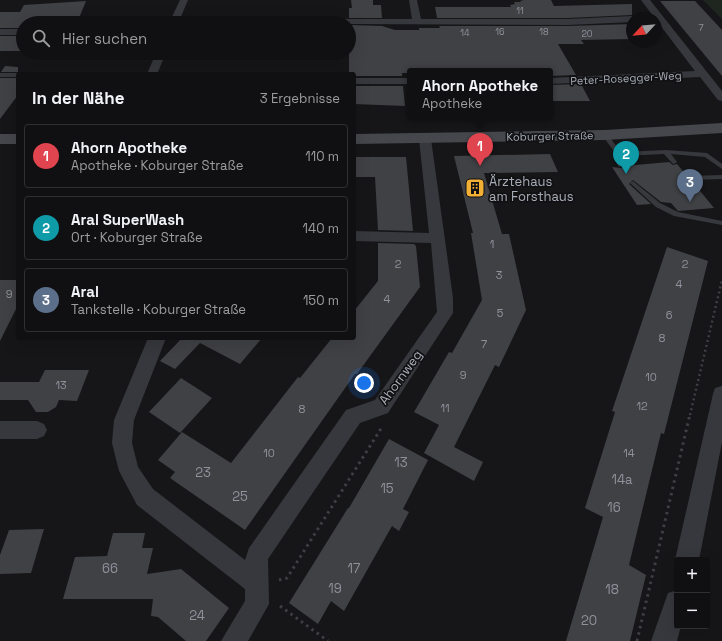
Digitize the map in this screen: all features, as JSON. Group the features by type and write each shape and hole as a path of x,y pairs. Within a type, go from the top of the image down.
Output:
{"main road":[{"name":"Koburger Straße","path":"356,139 605,135 722,128"},
{"path":"0,138 16,138"}],"street":[{"path":"177,16 184,0"},
{"path":"413,0 417,22"},
{"path":"645,0 654,12"},
{"path":"356,22 568,22 626,19"},
{"path":"662,23 722,98"},
{"path":"0,32 16,32"},
{"path":"153,72 158,60"},
{"name":"Peter-Rosegger-Weg","path":"553,81 702,74"},
{"path":"356,81 407,81"},
{"name":"Ahornweg","path":"234,641 256,604 257,556 353,416 381,407 445,313 445,298 425,139"},
{"path":"356,236 438,238"},
{"path":"156,340 124,420 122,442 129,471 145,497 256,583"},
{"path":"688,557 722,394"},
{"path":"0,430 37,430"},
{"path":"664,641 674,611"}],"lane":[{"path":"0,75 16,75"},
{"path":"605,135 619,154 620,165"},
{"path":"619,154 666,152 707,155 722,167"},
{"path":"666,152 674,162"},
{"path":"689,178 722,176"},
{"path":"633,183 658,205 676,214 721,221"}],"path":[{"path":"637,641 722,280"},
{"path":"256,583 287,578 384,424 381,407"},
{"path":"256,583 274,602 328,641"}],"shaded area":[{"path":"703,0 722,0 722,19"}],"building":[{"path":"351,0 373,0 373,5 381,5 382,18 356,18 356,16 349,16 349,8 352,8"},
{"path":"551,0 554,6 632,4 632,12 626,12 626,15 568,18 437,18 435,7 511,7 510,5 515,4 514,2 521,2 520,1"},
{"path":"86,1 80,16 16,16 16,28 0,28 0,12 20,12 24,5"},
{"path":"660,1 695,1 722,30 722,76"},
{"path":"626,24 626,39 581,40 584,44 558,44 576,75 553,76 553,68 407,68 407,73 402,73 402,76 356,76 356,72 349,72 349,60 356,60 356,25 382,26 395,30 440,28 439,26 568,26"},
{"path":"0,36 16,36 16,51 0,51"},
{"path":"5,66 18,67 18,72 1,72"},
{"path":"0,78 16,78 16,98 0,119"},
{"path":"581,84 590,101 553,101 553,85"},
{"path":"356,86 403,86 405,106 356,104"},
{"path":"550,154 558,172 484,173 502,234 509,234 526,310 499,367 495,365 454,447 483,462 474,481 424,453 439,425 414,412 449,352 452,353 482,300 471,233 473,233 454,156"},
{"path":"356,157 406,157 413,231 378,230 375,177 356,177"},
{"path":"669,162 673,165 677,164 687,176 685,179 692,181 714,208 678,211 671,203 661,202 633,180 629,184 651,204 637,205 612,167 621,168 624,166"},
{"path":"378,243 414,244 416,246 420,287 357,374 355,374 245,530 170,478 175,472 158,460 182,432 231,463 298,377 300,378 330,340 356,340 356,308 378,281"},
{"path":"667,247 708,261 664,434 661,433 629,565 646,575 630,641 566,641 603,517 585,508 615,412 612,411"},
{"path":"0,280 16,280 16,309 0,341"},
{"path":"180,340 260,340 240,364 200,343 175,369 160,361"},
{"path":"45,370 89,370 77,401 59,400 56,407 48,412 36,412 28,400 0,400 0,382 39,382"},
{"path":"181,378 212,398 180,433 149,412"},
{"path":"389,439 428,460 403,509 409,512 399,531 392,526 344,611 331,601 318,624 289,603 349,508"},
{"path":"44,529 31,573 0,574 0,555 9,530"},
{"path":"113,533 145,533 142,548 153,548 147,574 181,569 229,608 206,641 186,641 158,617 151,616 153,599 63,599 75,557 107,556"}],"place":[{"name":"Ahorn Apotheke","path":"480,166"},
{"name":"Aral SuperWash","path":"626,174"},
{"name":"Ärztehaus am Forsthaus","path":"475,188"},
{"name":"Aral","path":"690,202"}]}
